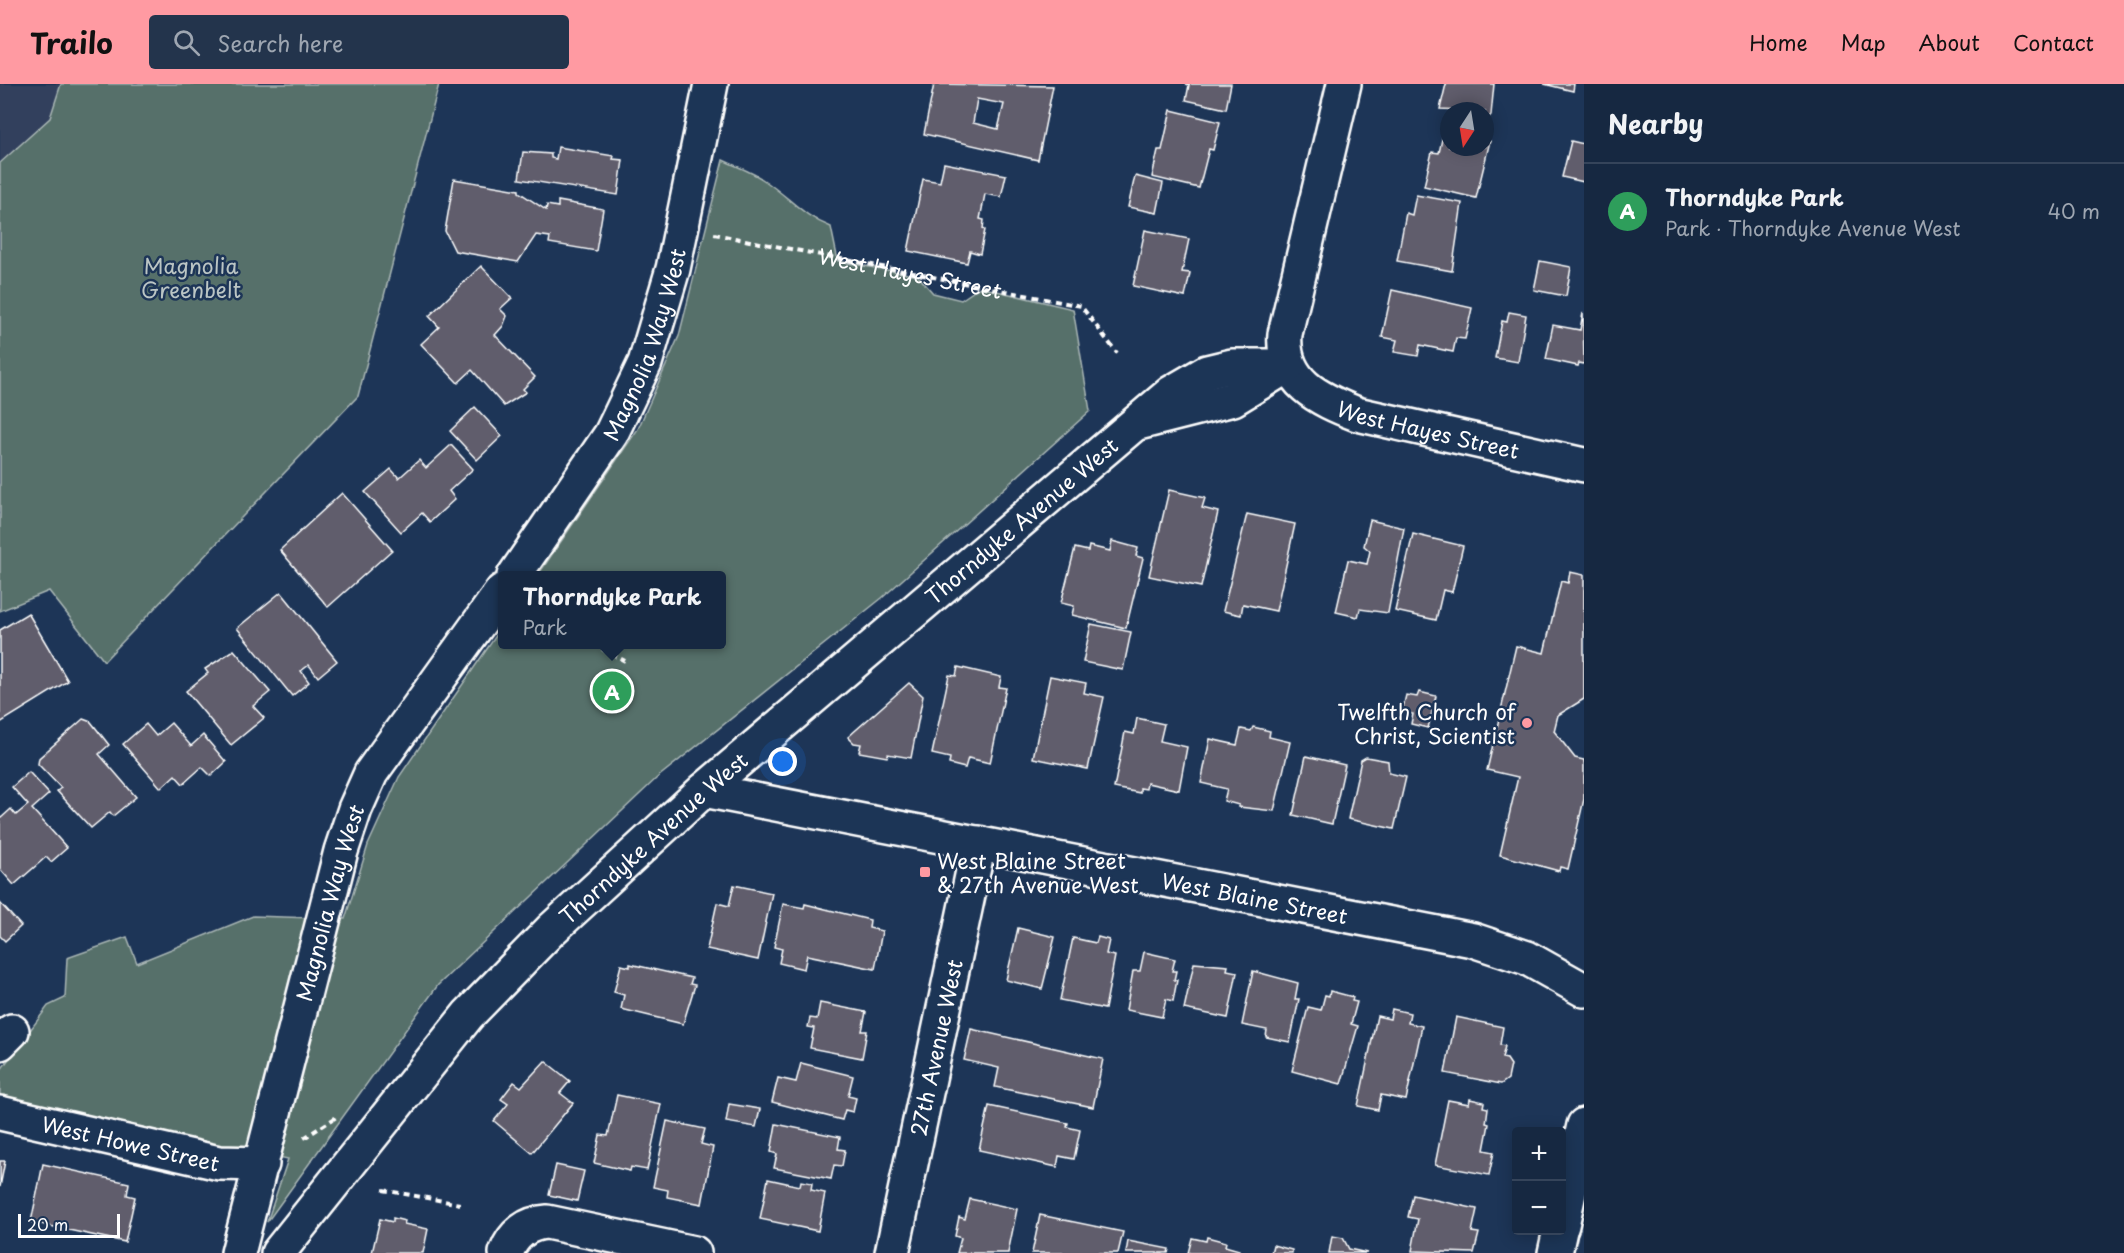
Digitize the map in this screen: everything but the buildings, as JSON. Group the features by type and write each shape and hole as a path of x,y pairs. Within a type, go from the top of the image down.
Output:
{"street":[{"name":"Magnolia Way West","path":"517,571 611,434 645,363 674,269 711,84"},
{"path":"1287,366 1284,349 1285,334 1344,84"},
{"name":"Thorndyke Avenue West","path":"278,1253 468,1015 551,930 704,790 1132,424 1233,399 1287,366"},
{"name":"West Hayes Street","path":"1287,366 1304,385 1322,399 1358,414 1584,465"},
{"name":"Magnolia Way West","path":"238,1253 341,851 355,809 371,774 498,597"},
{"name":"West Blaine Street","path":"704,790 1473,940 1527,958 1584,990"},
{"name":"27th Avenue West","path":"892,1253 979,843"},
{"name":"West Howe Street","path":"0,1113 219,1163 262,1164"},
{"path":"1566,1207 1584,1125"},
{"path":"511,1244 533,1223 547,1222 694,1253"},
{"path":"1555,1253 1559,1235"}],"path":[{"name":"West Hayes Street","path":"681,227 1081,306 1117,353"},
{"path":"601,649 625,661"},
{"path":"383,1190 460,1204"}],"shaded area":[{"path":"0,84 61,84 50,118 0,163"}],"green space":[{"name":"Magnolia Greenbelt","path":"61,84 439,84 358,396 104,661 49,591 0,611 0,163 50,118"},
{"path":"723,160 760,178 804,212 831,227 838,261 918,276 933,293 961,300 980,287 1073,309 1090,411 882,598 658,777 438,985 267,1222 288,1159 0,1098 0,1071 48,1006 65,998 67,958 127,937 137,963 253,916 345,919 368,845 399,777 498,633 498,649 726,649 726,571 541,571 638,429 679,336"}],"place":[{"name":"Thorndyke Park","path":"612,691"},
{"name":"Twelfth Church of Christ, Scientist","path":"1527,723"},
{"name":"West Blaine Street & 27th Avenue West","path":"925,872"}]}
